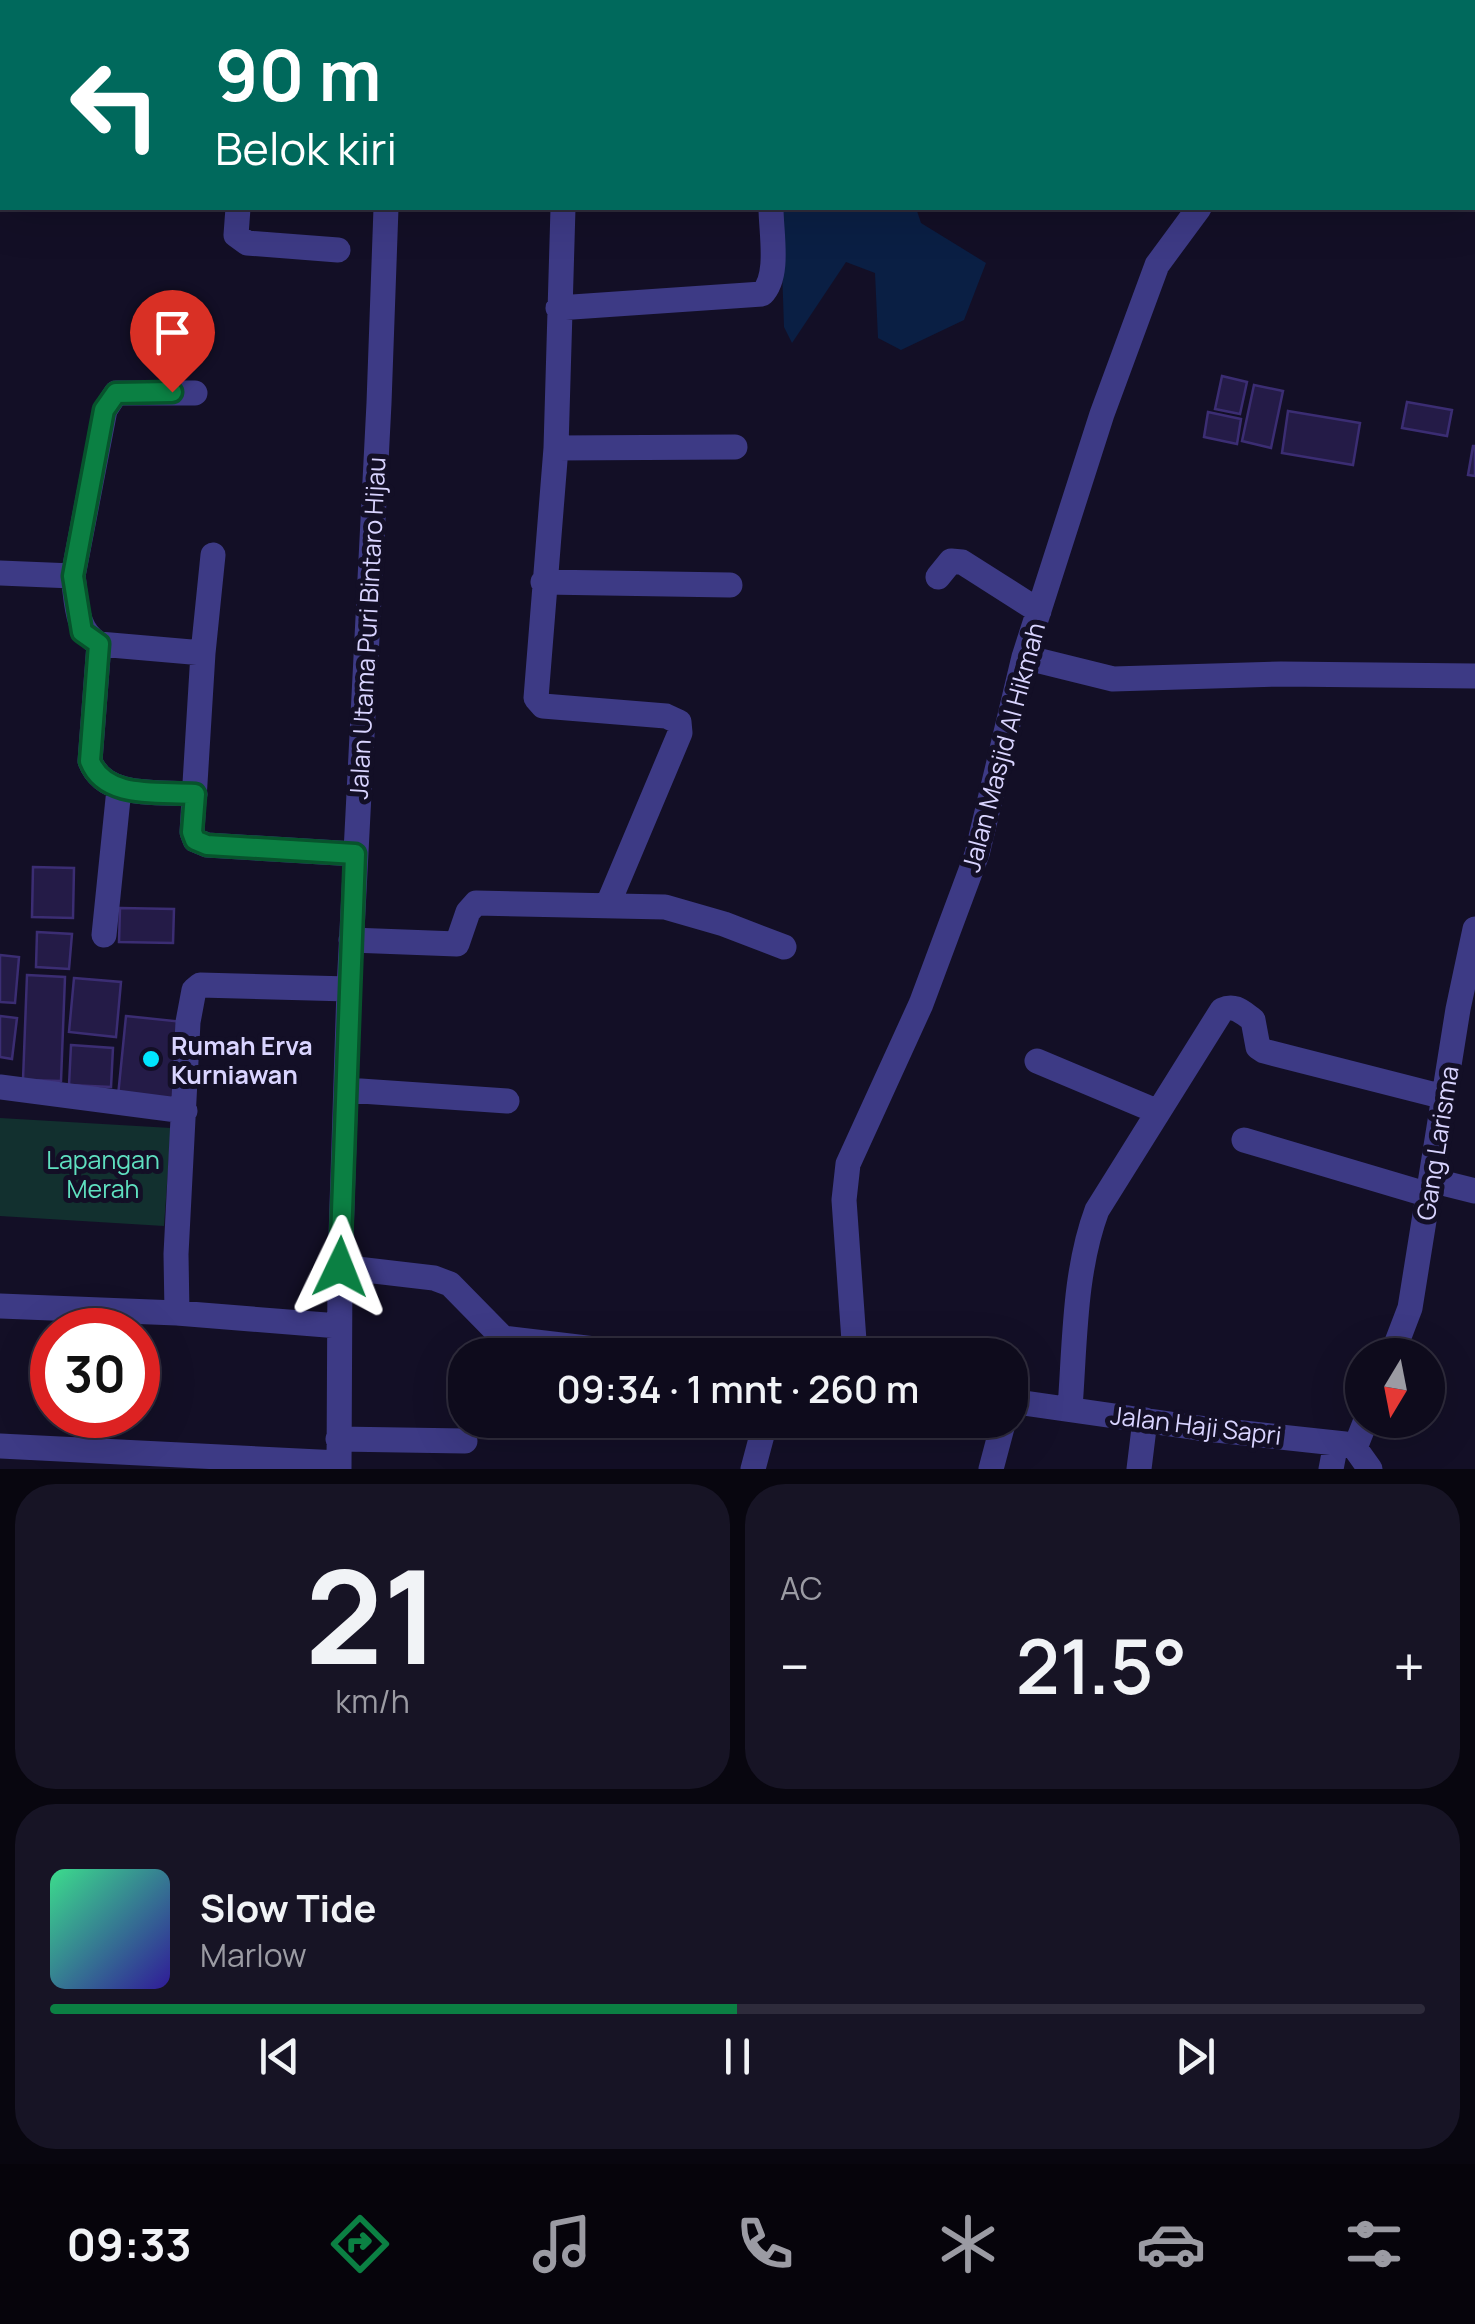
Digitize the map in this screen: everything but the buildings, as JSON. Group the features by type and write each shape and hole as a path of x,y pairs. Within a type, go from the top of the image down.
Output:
{"street":[{"path":"238,210 236,235 247,243 338,250"},
{"name":"Jalan Utama Puri Bintaro Hijau","path":"339,1457 340,1267 349,989 386,210"},
{"path":"563,210 556,448 534,690 543,706 666,716 680,722 680,733 608,904"},
{"path":"558,308 762,294 769,287 772,274 770,210"},
{"name":"Jalan Masjid Al Hikmah","path":"854,1338 844,1200 846,1175 921,1004 977,854 1024,657 1102,414 1157,265 1198,210"},
{"path":"195,393 116,393 104,410 73,576 82,632 99,644 203,653"},
{"path":"556,448 735,447"},
{"path":"213,555 203,653 192,832 195,840 207,845 355,854"},
{"path":"938,577 950,562 962,562 1039,611"},
{"path":"0,573 73,576"},
{"path":"544,582 730,585"},
{"path":"99,644 90,761 96,774 119,789 195,794"},
{"path":"1024,657 1113,679 1280,674 1475,676"},
{"path":"104,935 119,789"},
{"path":"351,940 457,944 468,912 476,902 608,904 665,907 784,947"},
{"name":"Gang Larisma","path":"1399,1338 1410,1308 1458,1009 1475,929"},
{"path":"177,1312 176,1254 194,990 200,986 349,989"},
{"path":"1070,1408 1088,1235 1098,1210 1214,1018 1229,1007 1238,1008 1253,1020 1258,1046 1264,1051 1444,1097"},
{"path":"1037,1061 1156,1112"},
{"path":"0,1087 185,1111"},
{"path":"346,1090 507,1100"},
{"path":"1244,1140 1430,1188 1475,1190"},
{"path":"340,1267 434,1278 450,1284 503,1338"},
{"path":"0,1306 177,1312 339,1326"},
{"name":"Jalan Haji Sapri","path":"1028,1403 1353,1453"},
{"path":"1138,1469 1145,1420"},
{"path":"753,1469 761,1438"},
{"path":"992,1469 1000,1438"},
{"path":"0,1446 49,1460 339,1457 465,1441"},
{"path":"1331,1469 1353,1453"}],"green space":[{"name":"Lapangan Merah","path":"0,1118 171,1128 164,1226 0,1216"}],"water":[{"path":"780,210 917,210 921,223 986,263 964,320 901,350 878,338 875,273 846,262 792,343 784,327"}],"place":[{"name":"Rumah Erva Kurniawan","path":"151,1059"}],"route":[{"path":"172,392 116,393 104,410 73,576 82,632 99,644 90,761 96,774 119,789 195,794 192,832 195,840 207,845 355,854 340,1267"}]}
